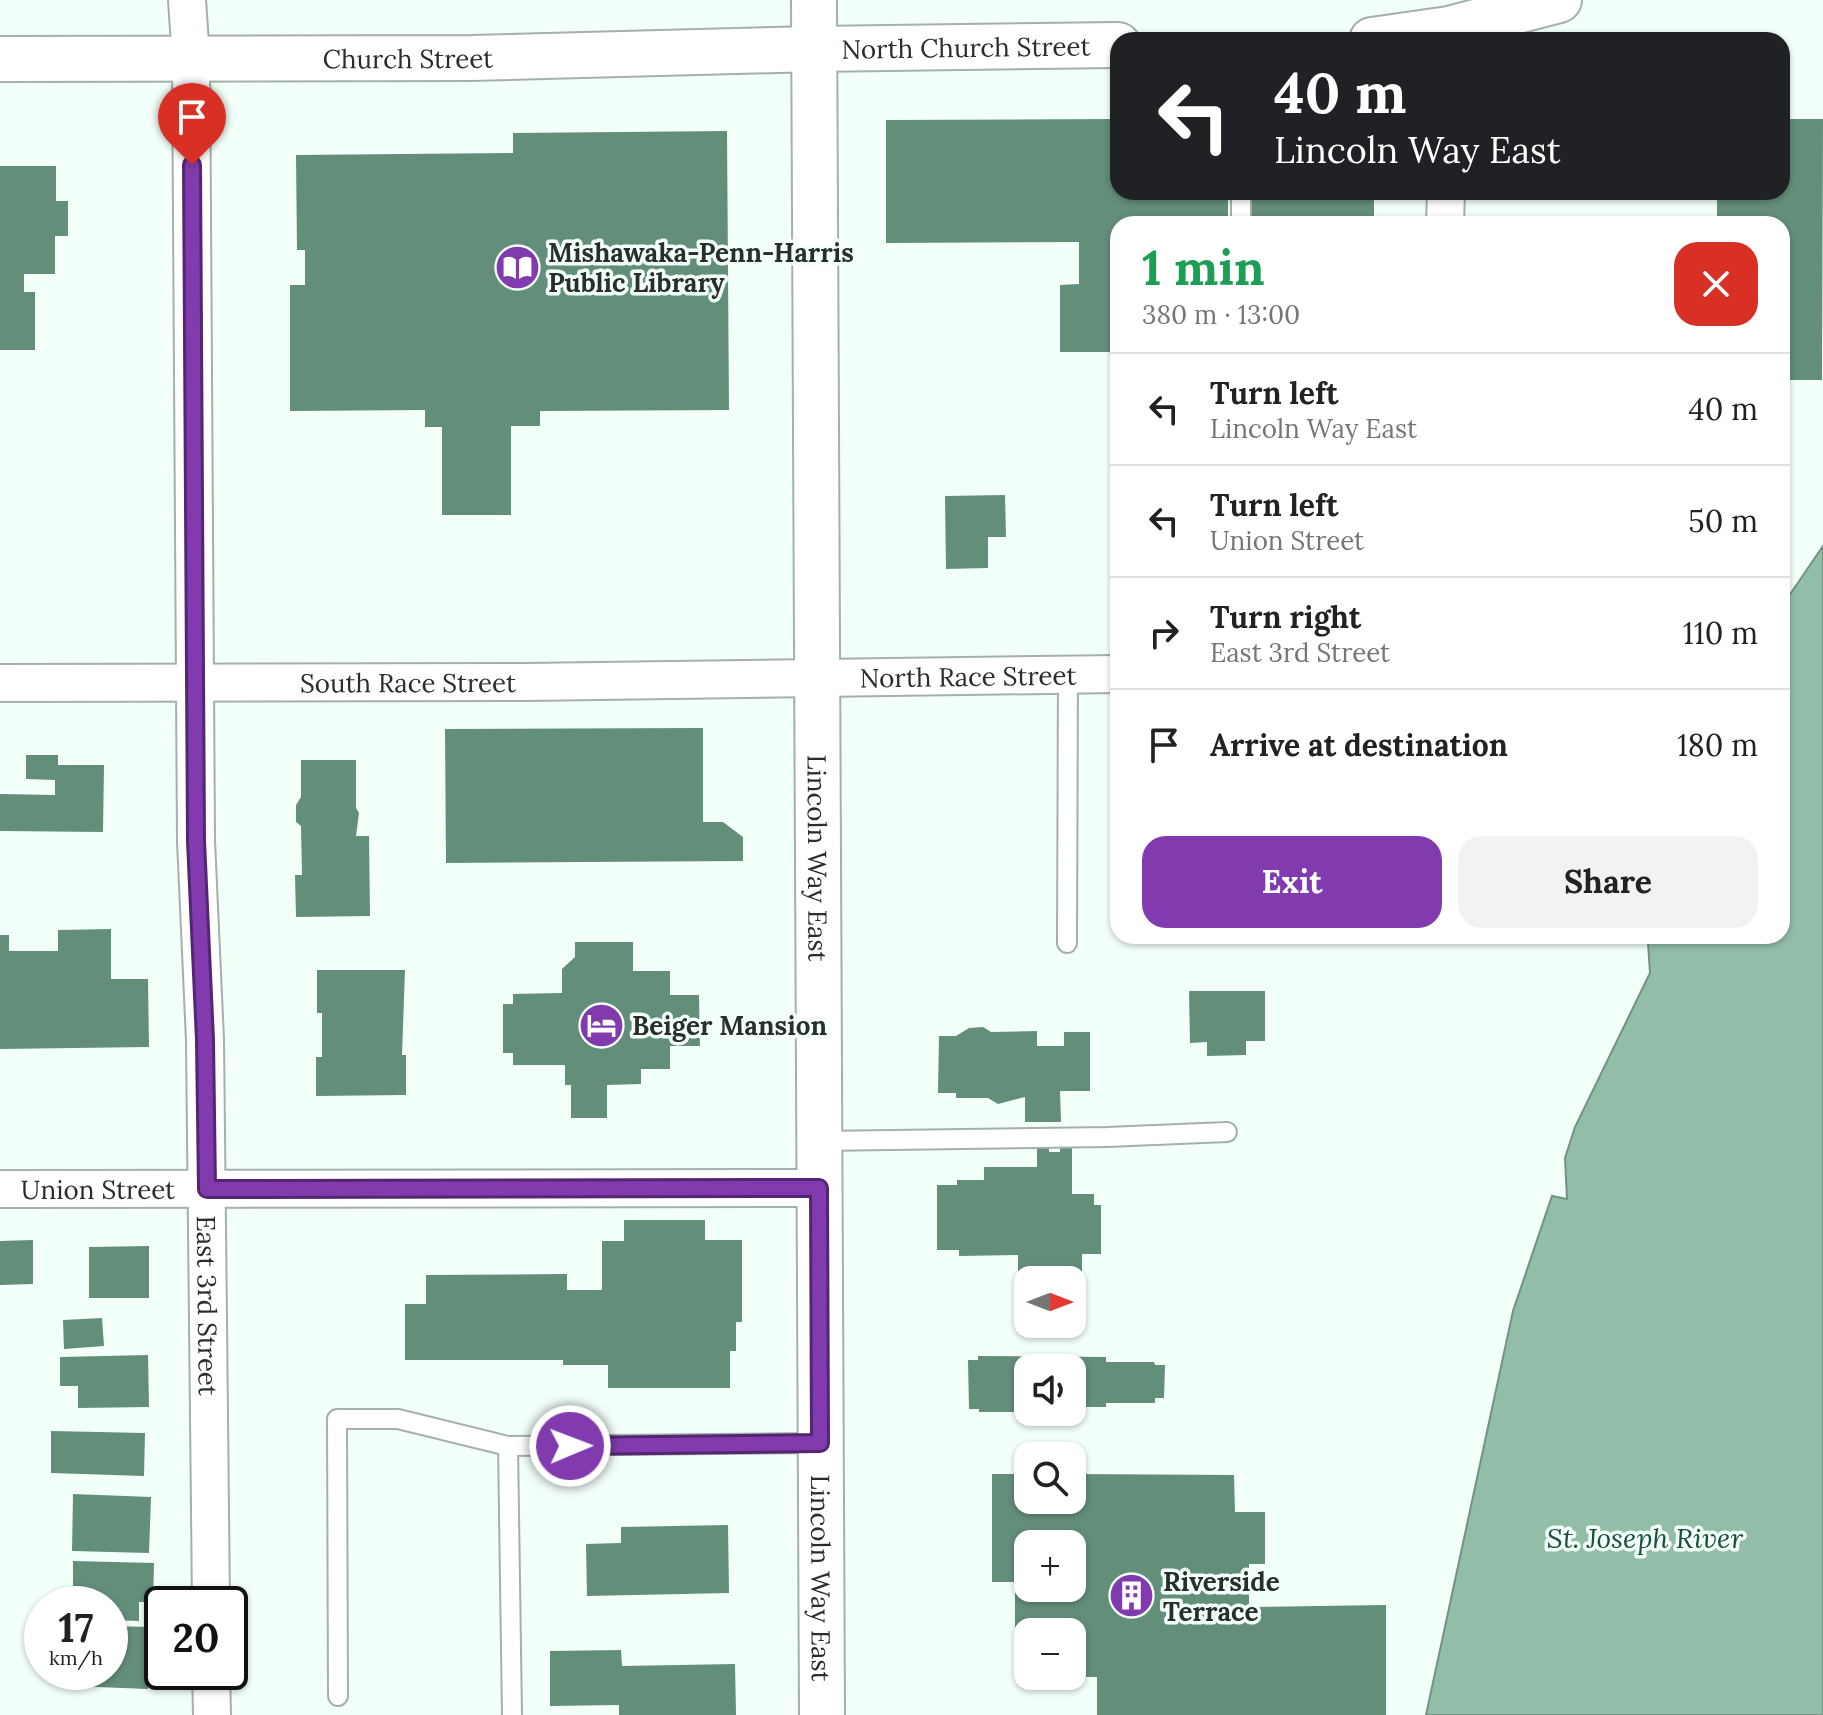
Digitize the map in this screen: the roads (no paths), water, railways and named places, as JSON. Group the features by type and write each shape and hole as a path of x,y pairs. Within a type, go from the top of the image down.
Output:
{"main road":[{"name":"Lincoln Way East","path":"814,0 822,1715"},
{"path":"1408,32 1559,0"},
{"name":"North Church Street","path":"814,49 1110,45"},
{"name":"Church Street","path":"0,59 472,58 814,49"}],"street":[{"name":"East 3rd Street","path":"187,0 191,59 196,841 205,1040 211,1586"},
{"name":"North Race Street","path":"817,676 1110,674"},
{"name":"South Race Street","path":"0,683 525,682 817,676"},
{"name":"Union Street","path":"0,1189 819,1188"},
{"path":"211,1690 212,1715"}],"lane":[{"path":"1067,943 1068,675"},
{"path":"819,1141 1227,1132"},
{"path":"338,1696 337,1419 398,1419 508,1446 820,1443"},
{"path":"508,1446 512,1715"}],"water":[{"name":"St. Joseph River","path":"1823,546 1823,1715 1426,1715 1513,1311 1552,1196 1567,1199 1565,1158 1575,1127 1650,973 1648,944 1790,944 1790,594"}],"place":[{"name":"Mishawaka-Penn-Harris Public Library","path":"517,267"},
{"name":"Beiger Mansion","path":"601,1025"},
{"name":"Riverside Terrace","path":"1132,1596"}]}
